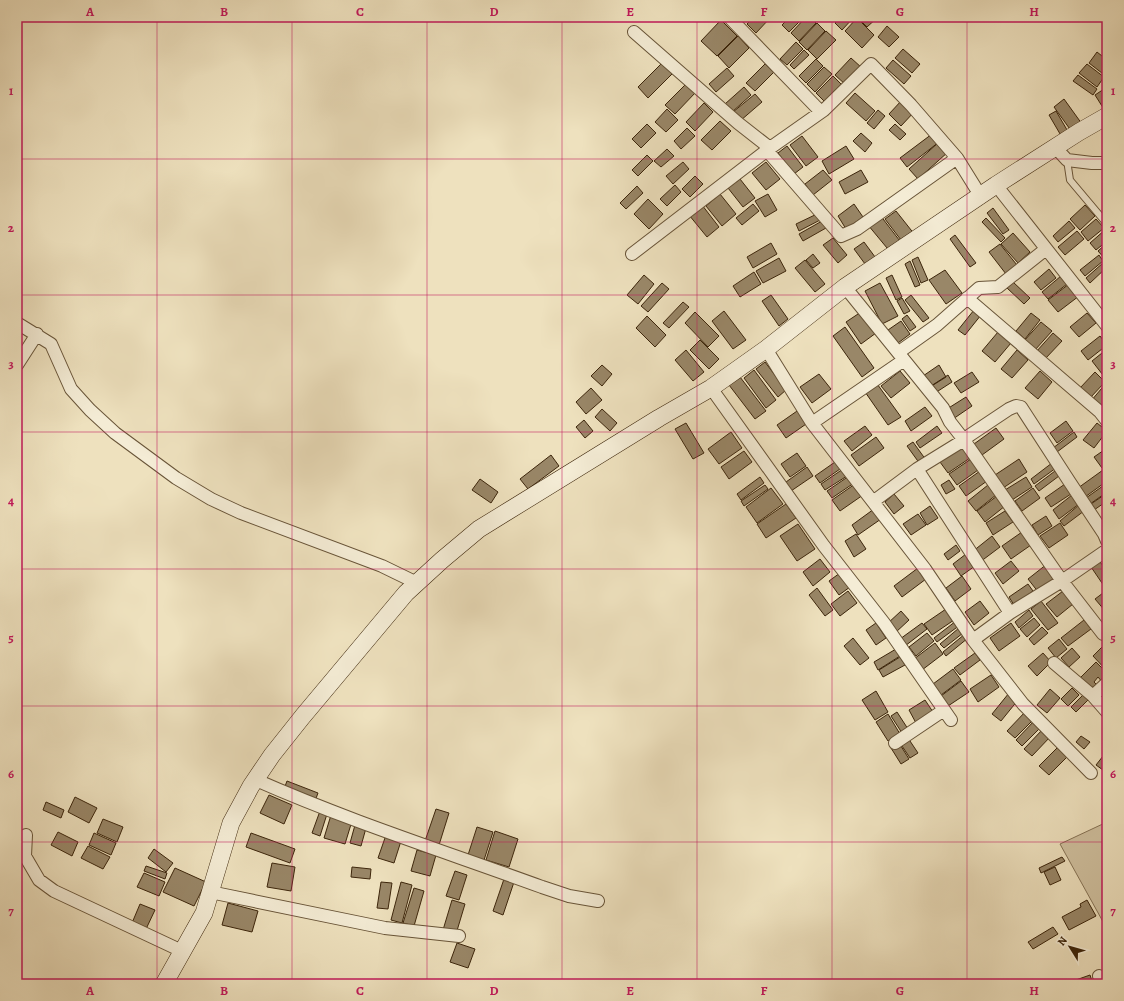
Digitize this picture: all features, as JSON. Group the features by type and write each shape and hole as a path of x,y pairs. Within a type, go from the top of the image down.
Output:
{"main road":[{"path":"164,984 204,913 230,823 256,780 272,755 406,593 479,529 659,418 711,388 766,349 845,287 980,195 1107,116"}],"street":[{"path":"729,17 821,112"},
{"path":"634,32 738,123 770,148"},
{"path":"632,254 770,148 821,112 871,64 911,105 957,158 980,195"},
{"path":"1056,147 1066,160 1107,163"},
{"path":"770,148 770,154 841,236 857,229 957,158"},
{"path":"996,185 1107,326"},
{"path":"812,423 902,356 979,288 998,287 1046,249"},
{"path":"845,287 943,408 950,422 1062,581 1103,634"},
{"path":"967,298 1100,412 1107,420"},
{"path":"17,323 51,344 71,389 90,410 115,432 176,478 211,499 241,513 382,566 417,583"},
{"path":"17,365 37,334"},
{"path":"766,349 812,423 874,501 925,569 973,640 1023,704 1092,772"},
{"path":"711,388 824,546 884,623 951,720"},
{"path":"874,501 917,469 964,440 1009,409 1016,406 1021,407 1069,482 1106,535"},
{"path":"917,469 1010,613"},
{"path":"973,640 1010,613 1062,581 1107,550"},
{"path":"1054,663 1093,696 1107,712"},
{"path":"1093,696 1107,683"},
{"path":"895,743 944,710"},
{"path":"256,780 335,813 542,887 568,896 598,901"},
{"path":"26,834 25,856 39,880 54,891 182,951"},
{"path":"210,892 385,928 459,936"}],"lane":[{"path":"1066,160 1070,180 1107,224"}],"shaded area":[{"path":"1107,822 1107,929 1060,844"}],"building":[{"path":"754,17 771,17 756,33 747,24"},
{"path":"790,17 804,17 789,32 782,25"},
{"path":"806,17 810,17 816,23 799,41 791,33"},
{"path":"841,17 854,17 842,30 835,23"},
{"path":"878,17 867,27 858,18"},
{"path":"857,18 874,35 862,48 845,31"},
{"path":"721,20 737,36 717,56 701,41"},
{"path":"817,23 825,31 807,50 799,42"},
{"path":"887,26 899,37 889,47 878,37"},
{"path":"826,31 836,40 817,59 808,50"},
{"path":"738,36 749,48 729,68 718,56"},
{"path":"796,42 803,49 787,65 780,59"},
{"path":"903,49 920,64 912,73 895,58"},
{"path":"804,50 809,55 794,69 790,65"},
{"path":"1097,52 1107,60 1107,77 1089,63"},
{"path":"851,58 862,68 846,85 835,75"},
{"path":"816,59 823,66 806,83 799,76"},
{"path":"893,60 911,76 904,84 886,68"},
{"path":"663,62 673,73 648,98 638,87"},
{"path":"765,64 774,72 755,91 746,83"},
{"path":"1087,64 1104,77 1097,87 1079,73"},
{"path":"824,67 832,74 815,92 807,84"},
{"path":"727,68 734,76 716,92 709,84"},
{"path":"1078,75 1097,89 1093,95 1073,81"},
{"path":"833,76 843,86 826,103 816,93"},
{"path":"687,83 696,92 675,114 665,105"},
{"path":"744,87 751,95 732,112 725,104"},
{"path":"1104,89 1107,93 1107,114 1095,95"},
{"path":"855,93 875,111 866,121 846,103"},
{"path":"755,94 762,102 740,121 733,112"},
{"path":"1064,99 1082,124 1072,132 1054,107"},
{"path":"902,100 915,111 901,126 889,114"},
{"path":"704,103 713,112 695,131 686,122"},
{"path":"667,109 678,120 666,132 655,122"},
{"path":"878,110 885,116 874,129 867,123"},
{"path":"1056,111 1070,135 1063,139 1049,115"},
{"path":"720,121 731,131 712,150 701,140"},
{"path":"647,124 656,133 641,148 632,139"},
{"path":"895,124 906,134 900,140 889,130"},
{"path":"687,128 695,136 681,149 674,141"},
{"path":"861,133 872,143 865,152 853,141"},
{"path":"932,134 939,142 907,167 900,158"},
{"path":"802,136 818,157 806,166 790,145"},
{"path":"939,142 948,152 918,179 909,169"},
{"path":"787,146 803,167 794,174 778,153"},
{"path":"846,146 854,159 829,174 822,161"},
{"path":"667,149 674,156 661,167 654,161"},
{"path":"647,155 653,161 638,176 632,170"},
{"path":"683,162 689,169 673,184 666,176"},
{"path":"766,162 780,179 766,190 752,173"},
{"path":"823,170 832,180 813,195 805,184"},
{"path":"861,170 868,182 845,194 839,182"},
{"path":"695,176 703,184 690,197 682,189"},
{"path":"740,179 755,198 743,207 728,188"},
{"path":"675,185 681,192 667,206 660,199"},
{"path":"637,186 643,193 626,209 620,203"},
{"path":"720,194 736,214 722,226 706,206"},
{"path":"768,194 777,210 765,217 755,201"},
{"path":"648,199 663,214 649,229 634,214"},
{"path":"753,204 759,211 742,225 736,218"},
{"path":"854,204 863,217 846,229 838,216"},
{"path":"702,205 719,227 707,237 689,215"},
{"path":"1085,205 1095,216 1080,230 1070,219"},
{"path":"993,208 1009,230 1003,234 987,213"},
{"path":"896,211 915,235 904,244 885,219"},
{"path":"819,213 822,219 799,231 796,224"},
{"path":"880,215 903,245 892,254 868,225"},
{"path":"986,218 1005,238 1001,242 982,222"},
{"path":"1096,219 1104,228 1088,241 1081,232"},
{"path":"822,221 826,228 803,241 799,234"},
{"path":"1069,221 1075,228 1058,242 1053,236"},
{"path":"1106,229 1107,241 1096,250 1090,243"},
{"path":"1077,231 1084,239 1065,255 1058,247"},
{"path":"1013,233 1030,252 1018,263 1001,244"},
{"path":"955,235 976,263 970,267 950,239"},
{"path":"833,238 847,255 838,263 823,245"},
{"path":"864,242 878,261 868,268 854,249"},
{"path":"771,243 777,254 753,268 747,257"},
{"path":"1107,243 1107,257 1105,259 1098,251"},
{"path":"1000,244 1017,265 1006,274 989,252"},
{"path":"813,254 820,263 813,268 806,260"},
{"path":"1099,255 1103,261 1085,276 1080,270"},
{"path":"918,257 928,280 921,283 912,260"},
{"path":"779,258 786,271 763,283 756,271"},
{"path":"805,260 825,284 815,292 795,268"},
{"path":"910,261 920,285 915,287 905,264"},
{"path":"1104,262 1107,267 1090,283 1086,278"},
{"path":"1049,269 1056,278 1041,290 1034,282"},
{"path":"945,270 962,293 946,304 929,280"},
{"path":"754,272 761,284 740,297 733,286"},
{"path":"644,275 654,284 638,304 627,295"},
{"path":"892,275 902,297 896,300 886,278"},
{"path":"1061,276 1067,284 1048,299 1042,292"},
{"path":"1013,282 1030,298 1024,304 1007,288"},
{"path":"662,283 669,289 648,312 641,306"},
{"path":"880,283 898,316 882,324 865,291"},
{"path":"1069,284 1079,296 1058,312 1048,300"},
{"path":"771,295 788,319 779,326 762,301"},
{"path":"911,295 929,318 923,322 905,300"},
{"path":"902,298 910,311 904,314 897,301"},
{"path":"683,302 689,307 669,328 663,323"},
{"path":"974,310 981,315 965,335 958,330"},
{"path":"724,311 746,340 733,349 712,321"},
{"path":"695,312 719,336 708,347 685,323"},
{"path":"861,312 876,333 861,344 846,322"},
{"path":"1031,313 1040,320 1025,339 1016,331"},
{"path":"1087,313 1096,323 1079,337 1070,327"},
{"path":"907,315 916,327 910,331 902,319"},
{"path":"647,316 666,335 655,347 636,328"},
{"path":"901,321 910,334 898,343 888,330"},
{"path":"1041,322 1052,331 1035,350 1024,341"},
{"path":"845,327 874,368 862,377 833,336"},
{"path":"998,332 1011,343 995,362 982,351"},
{"path":"1053,333 1062,341 1045,359 1036,352"},
{"path":"1100,336 1107,345 1088,360 1081,351"},
{"path":"700,340 719,359 709,369 690,350"},
{"path":"1107,349 1107,378 1106,379 1092,361"},
{"path":"686,350 704,372 693,381 675,360"},
{"path":"1017,350 1028,360 1012,378 1001,369"},
{"path":"765,362 786,390 778,397 756,369"},
{"path":"602,365 612,374 602,386 591,376"},
{"path":"939,365 946,377 930,387 923,376"},
{"path":"754,370 776,400 766,408 744,378"},
{"path":"900,371 910,383 891,398 881,386"},
{"path":"1040,371 1052,382 1038,399 1025,388"},
{"path":"972,372 979,382 961,393 954,383"},
{"path":"1095,372 1105,382 1090,398 1080,388"},
{"path":"819,374 831,389 812,403 800,387"},
{"path":"948,375 952,382 935,393 931,386"},
{"path":"740,377 766,411 755,419 729,385"},
{"path":"875,381 901,417 888,425 863,389"},
{"path":"1107,382 1107,399 1099,408 1091,401"},
{"path":"591,388 602,400 586,414 576,402"},
{"path":"966,397 972,406 953,419 947,409"},
{"path":"925,407 932,416 911,431 905,421"},
{"path":"602,409 617,423 610,431 595,417"},
{"path":"800,409 809,422 786,438 777,425"},
{"path":"584,420 593,431 585,438 576,427"},
{"path":"1066,421 1073,431 1057,443 1050,433"},
{"path":"686,423 704,453 693,459 675,429"},
{"path":"1097,423 1107,431 1094,448 1083,440"},
{"path":"865,426 872,435 852,451 844,441"},
{"path":"937,426 942,433 920,448 916,442"},
{"path":"996,428 1004,439 982,455 974,444"},
{"path":"731,432 742,448 719,464 708,449"},
{"path":"1074,432 1077,437 1057,452 1053,448"},
{"path":"876,437 884,448 859,466 851,455"},
{"path":"913,442 926,460 920,464 907,446"},
{"path":"962,446 970,458 948,473 940,462"},
{"path":"1107,448 1107,465 1102,468 1094,457"},
{"path":"744,451 752,462 729,479 721,467"},
{"path":"797,453 806,466 790,477 781,464"},
{"path":"551,455 559,466 528,489 520,479"},
{"path":"971,459 978,470 957,485 949,474"},
{"path":"1019,459 1027,472 1003,488 995,475"},
{"path":"835,462 840,469 820,483 815,476"},
{"path":"1052,463 1056,468 1034,484 1031,479"},
{"path":"807,467 813,476 791,491 786,482"},
{"path":"843,469 847,476 825,490 821,484"},
{"path":"1103,470 1107,476 1107,481 1085,497 1078,488"},
{"path":"980,471 987,481 966,496 959,486"},
{"path":"1055,471 1059,476 1039,491 1035,486"},
{"path":"849,476 854,483 832,498 827,491"},
{"path":"760,477 764,483 741,500 737,494"},
{"path":"1026,477 1032,487 1012,500 1005,490"},
{"path":"480,479 498,492 491,503 472,490"},
{"path":"949,480 955,489 946,494 941,485"},
{"path":"1107,483 1107,492 1090,504 1086,498"},
{"path":"855,484 863,495 840,511 832,500"},
{"path":"1065,484 1071,494 1051,507 1045,498"},
{"path":"765,485 768,489 744,506 741,501"},
{"path":"988,485 996,495 976,511 968,501"},
{"path":"771,488 783,504 757,523 746,507"},
{"path":"1033,488 1040,498 1022,511 1015,501"},
{"path":"1107,493 1107,501 1094,510 1091,504"},
{"path":"894,494 904,506 894,514 885,502"},
{"path":"1072,495 1079,504 1059,519 1053,510"},
{"path":"997,496 1005,506 985,522 977,511"},
{"path":"786,504 796,518 766,538 757,524"},
{"path":"1079,505 1084,511 1064,526 1060,521"},
{"path":"930,506 938,518 927,525 920,513"},
{"path":"874,509 881,519 858,535 852,525"},
{"path":"1005,511 1013,522 993,535 986,523"},
{"path":"918,514 926,525 911,535 903,524"},
{"path":"1046,516 1052,526 1038,535 1032,525"},
{"path":"1060,523 1068,535 1049,548 1040,536"},
{"path":"798,524 815,549 797,561 780,536"},
{"path":"1022,532 1031,545 1011,559 1002,546"},
{"path":"856,534 866,549 854,557 845,541"},
{"path":"992,536 1000,547 980,562 972,552"},
{"path":"956,545 960,551 948,560 944,554"},
{"path":"966,554 975,566 961,576 953,564"},
{"path":"1107,556 1107,568 1102,560"},
{"path":"1097,558 1107,571 1107,584 1104,586 1089,564"},
{"path":"820,559 830,572 813,586 803,572"},
{"path":"1011,561 1019,571 1003,584 995,573"},
{"path":"1047,564 1058,577 1039,593 1028,579"},
{"path":"918,568 926,579 902,597 894,586"},
{"path":"840,573 850,587 839,595 829,581"},
{"path":"962,576 971,589 955,601 946,588"},
{"path":"1028,584 1033,591 1014,605 1009,597"},
{"path":"817,588 833,610 825,616 809,595"},
{"path":"1107,590 1107,611 1106,612 1095,599"},
{"path":"848,591 857,603 840,616 831,604"},
{"path":"1063,591 1073,604 1057,617 1046,604"},
{"path":"980,601 989,613 974,625 965,612"},
{"path":"1041,601 1058,623 1048,630 1031,609"},
{"path":"946,609 954,620 932,635 924,624"},
{"path":"1029,610 1033,616 1019,628 1015,622"},
{"path":"901,611 909,620 895,633 887,624"},
{"path":"1034,618 1040,625 1027,637 1020,629"},
{"path":"1084,620 1091,629 1068,646 1061,638"},
{"path":"956,621 960,625 937,642 934,638"},
{"path":"876,623 886,638 876,645 866,630"},
{"path":"922,623 927,629 905,646 900,639"},
{"path":"1011,623 1020,636 999,651 990,638"},
{"path":"1042,627 1048,633 1034,645 1029,639"},
{"path":"959,628 963,633 944,648 940,644"},
{"path":"927,633 934,641 916,656 909,647"},
{"path":"965,634 968,638 946,656 943,652"},
{"path":"853,638 869,658 860,665 844,646"},
{"path":"1059,639 1067,649 1056,658 1048,648"},
{"path":"935,643 943,654 922,670 914,659"},
{"path":"1105,644 1107,646 1107,671 1093,656"},
{"path":"1072,648 1080,657 1069,667 1061,658"},
{"path":"896,649 900,656 878,670 874,662"},
{"path":"975,653 980,660 960,675 954,668"},
{"path":"1043,653 1051,662 1037,676 1028,666"},
{"path":"900,657 905,665 883,677 879,670"},
{"path":"1096,662 1107,673 1107,679 1103,683 1098,677 1094,682 1099,687 1094,692 1080,678"},
{"path":"953,669 961,680 941,695 933,684"},
{"path":"991,675 999,687 978,702 970,689"},
{"path":"961,681 969,692 948,706 941,696"},
{"path":"1072,688 1079,695 1068,706 1061,699"},
{"path":"1050,689 1060,698 1047,713 1037,705"},
{"path":"876,691 888,712 875,720 862,700"},
{"path":"1009,693 1018,700 1001,721 992,714"},
{"path":"1085,693 1090,698 1076,712 1071,707"},
{"path":"925,700 933,712 916,723 909,710"},
{"path":"1026,711 1034,719 1015,738 1007,731"},
{"path":"897,712 908,729 902,733 891,716"},
{"path":"888,714 900,734 888,741 876,722"},
{"path":"1035,720 1042,726 1022,746 1016,740"},
{"path":"1043,729 1051,736 1032,756 1024,749"},
{"path":"1081,736 1090,742 1084,749 1076,742"},
{"path":"908,738 918,753 910,758 900,743"},
{"path":"899,743 909,759 901,764 891,748"},
{"path":"1059,746 1069,755 1049,775 1039,766"},
{"path":"1107,751 1107,765 1103,770 1096,765"},
{"path":"287,781 318,793 315,801 284,789"},
{"path":"269,795 292,805 284,824 260,813"},
{"path":"75,797 97,808 89,823 68,812"},
{"path":"46,802 64,810 61,818 43,810"},
{"path":"436,809 449,813 439,845 425,841"},
{"path":"320,811 327,814 320,836 312,833"},
{"path":"331,815 352,821 345,844 324,838"},
{"path":"103,819 123,827 117,842 97,833"},
{"path":"355,825 366,828 361,846 350,843"},
{"path":"477,827 493,832 484,860 468,855"},
{"path":"495,831 518,839 509,867 486,860"},
{"path":"58,832 78,842 72,856 51,845"},
{"path":"94,833 116,843 111,855 89,845"},
{"path":"251,833 295,849 290,863 246,847"},
{"path":"386,835 401,841 394,863 378,858"},
{"path":"88,846 110,857 103,869 81,858"},
{"path":"154,849 173,863 166,872 148,858"},
{"path":"417,850 436,855 430,876 411,871"},
{"path":"1062,857 1065,861 1041,873 1039,868"},
{"path":"272,863 295,867 291,891 267,887"},
{"path":"146,866 167,873 165,879 144,871"},
{"path":"352,867 371,869 370,879 351,877"},
{"path":"1055,867 1061,880 1050,885 1044,872"},
{"path":"175,868 206,882 194,906 163,892"},
{"path":"455,871 467,875 459,900 446,896"},
{"path":"144,873 165,882 159,896 137,887"},
{"path":"504,879 514,882 503,915 493,911"},
{"path":"381,882 392,883 388,909 377,908"},
{"path":"401,882 412,885 402,923 391,920"},
{"path":"414,888 424,891 414,926 403,923"},
{"path":"452,900 465,904 456,934 443,930"},
{"path":"1087,900 1096,916 1069,930 1062,917 1081,907 1080,904"},
{"path":"228,903 258,911 252,932 222,925"},
{"path":"140,904 155,910 146,929 132,923"},
{"path":"1053,927 1058,934 1033,949 1028,942"},
{"path":"457,943 475,949 468,968 450,962"},
{"path":"1090,975 1093,984 1074,984 1073,981"}]}
